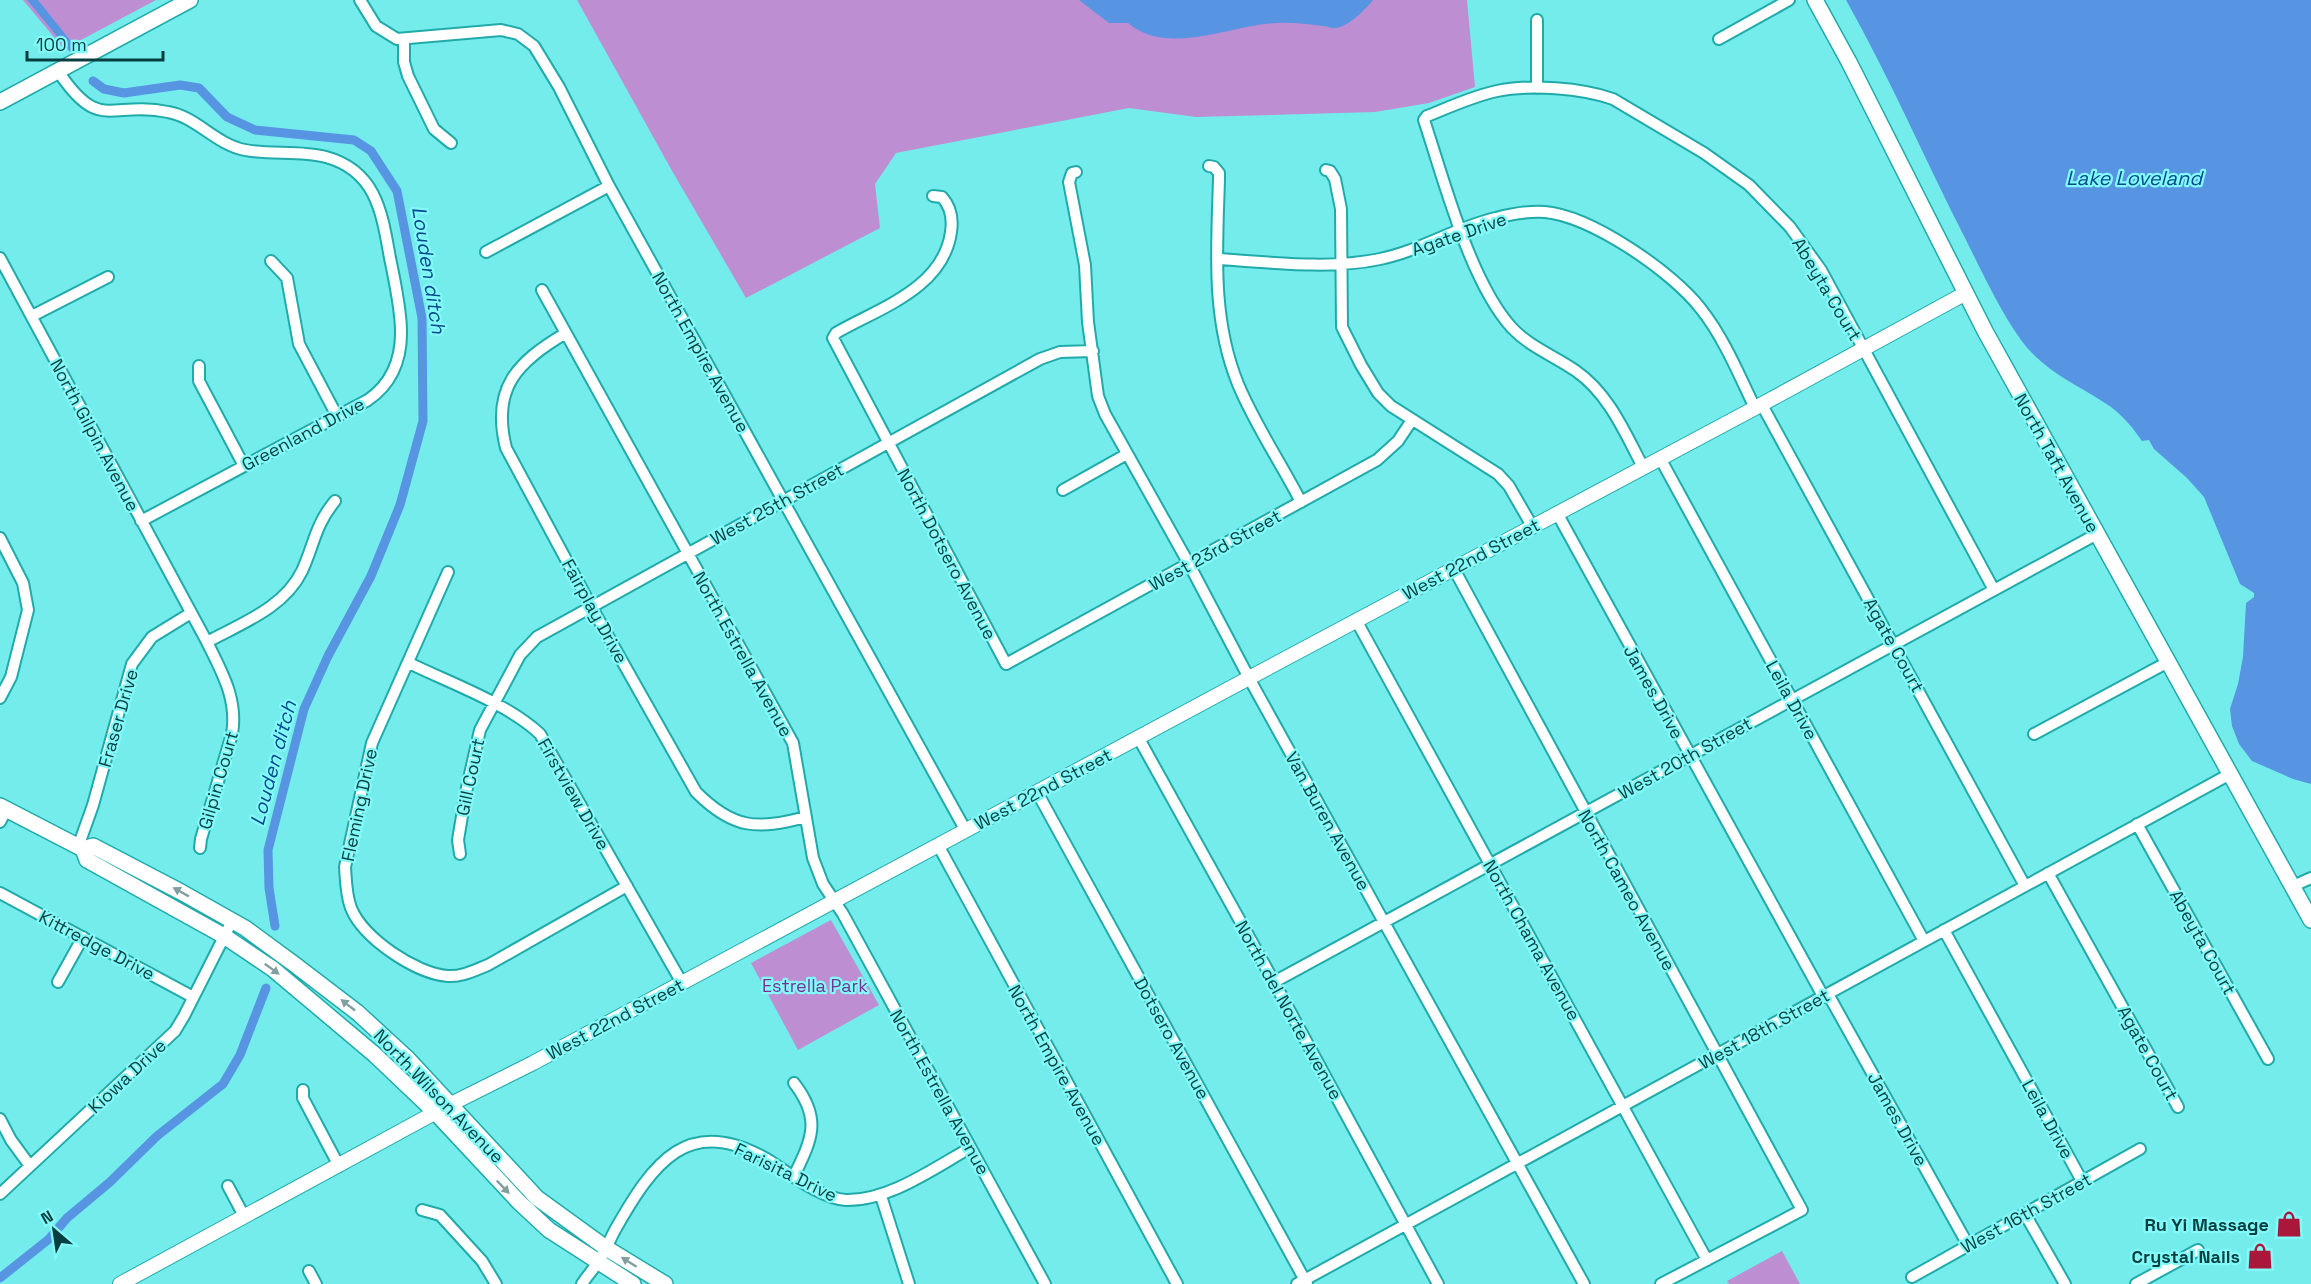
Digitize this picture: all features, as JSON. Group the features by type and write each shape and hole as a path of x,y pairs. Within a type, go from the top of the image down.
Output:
{"main road":[{"path":"0,102 190,0"},
{"name":"North Taft Avenue","path":"1815,0 1849,62 1966,293 2311,920"},
{"name":"North Wilson Avenue","path":"2,812 80,848 93,846 232,921 294,964 358,1013 408,1059 537,1198 606,1248 665,1284"},
{"name":"North Wilson Avenue","path":"80,848 87,860 224,936 273,969 374,1054 549,1230 633,1284"}],"street":[{"path":"360,0 376,26 397,39 404,40 404,62 408,76 434,129 452,143"},
{"path":"1719,39 1789,0"},
{"path":"1537,20 1537,88"},
{"name":"North Empire Avenue","path":"404,40 492,30 510,32 526,38 539,52 609,186 966,831"},
{"name":"Greenland Drive","path":"58,71 70,90 80,100 96,110 166,111 192,122 221,142 245,150 325,156 354,171 374,193 383,219 403,336 395,367 382,388 368,400 141,521"},
{"name":"Abeyta Court","path":"1461,229 1424,120 1427,116 1495,91 1537,88 1574,90 1613,99 1704,153 1749,184 1784,219 1812,256 1994,590"},
{"path":"1209,166 1214,167 1219,173 1217,259 1219,306 1226,345 1235,374 1250,408 1301,502"},
{"path":"1326,170 1333,174 1338,187 1342,231 1341,315 1345,334 1378,393 1391,406 1498,474 1513,491 1533,526"},
{"name":"Van Buren Avenue","path":"1076,172 1072,173 1069,182 1085,265 1088,322 1101,404 1249,678 1584,1284"},
{"path":"486,252 609,186"},
{"name":"North Dotsero Avenue","path":"933,196 942,197 951,214 950,240 936,268 910,292 834,335 834,341 1006,664"},
{"name":"Agate Drive","path":"1217,259 1298,263 1362,262 1401,254 1461,229 1496,218 1544,212 1578,219 1635,252 1667,275 1700,307 1758,407"},
{"path":"1461,229 1486,290 1503,317 1534,347 1577,371 1595,388 1612,410 1643,467"},
{"name":"North Gilpin Avenue","path":"0,258 191,613"},
{"path":"272,261 287,278 299,344 338,416"},
{"path":"32,316 108,277"},
{"name":"North Estrella Avenue","path":"542,290 793,743 818,874 842,912 1045,1284"},
{"name":"West 22nd Street","path":"120,1284 449,1105 533,1063 834,902 1356,620 1758,407 1966,293"},
{"name":"Fairplay Drive","path":"566,333 534,353 518,369 506,393 502,406 502,434 512,460 687,778 710,806 734,820 750,825 778,825 806,817"},
{"name":"West 25th Street","path":"494,704 520,655 530,643 547,630 1040,359 1060,352 1093,351"},
{"path":"199,366 199,381 244,466"},
{"name":"Agate Court","path":"1758,407 1893,645 2025,886"},
{"name":"West 23rd Street","path":"1006,664 1377,460 1398,441 1412,420"},
{"path":"1063,490 1127,454"},
{"name":"Leila Drive","path":"1660,459 1924,941"},
{"path":"207,642 272,606 289,591 301,573 322,516 334,501"},
{"name":"James Drive","path":"1557,513 1689,756 1968,1245"},
{"name":"West 20th Street","path":"1274,982 2097,534"},
{"path":"0,538 23,583 28,610 10,677 0,698"},
{"name":"North Cameo Avenue","path":"1454,569 1802,1210 1707,1260"},
{"name":"Fleming Drive","path":"448,572 372,743 345,867 350,906 358,920 374,937 399,957 421,969 443,975 464,974 488,965 627,886"},
{"name":"Gilpin Court","path":"191,613 230,689 235,719 200,848"},
{"name":"Fraser Drive","path":"80,848 132,664 152,637 191,613"},
{"name":"North Chama Avenue","path":"1356,620 1707,1260"},
{"path":"2034,734 2168,662"},
{"name":"Firstview Drive","path":"409,663 494,704 529,724 540,734 682,983"},
{"name":"Gill Court","path":"460,854 458,840 478,738 494,704"},
{"name":"North del Norte Avenue","path":"1138,737 1438,1284"},
{"name":"West 18th Street","path":"1303,1283 2230,774"},
{"name":"Dotsero Avenue","path":"1037,792 1303,1283"},
{"name":"Abeyta Court","path":"2137,824 2268,1059"},
{"name":"North Empire Avenue","path":"938,845 1177,1284"},
{"name":"Agate Court","path":"2048,873 2178,1107"},
{"path":"2293,886 2311,878"},
{"name":"Kittredge Drive","path":"0,893 193,997"},
{"name":"Kiowa Drive","path":"0,1194 179,1026 232,921"},
{"name":"Leila Drive","path":"1944,930 2082,1181"},
{"path":"58,982 82,937"},
{"path":"794,1083 808,1104 811,1125 807,1149 794,1176"},
{"path":"303,1090 303,1098 339,1166"},
{"path":"0,1119 11,1140 30,1166"},
{"name":"Farisita Drive","path":"598,1263 651,1173 670,1156 694,1144 708,1141 742,1147 818,1191 843,1200 881,1196 970,1148"},
{"name":"West 16th Street","path":"1912,1276 2140,1149"},
{"path":"228,1186 244,1216"},
{"path":"881,1196 909,1284"},
{"path":"422,1210 440,1215 482,1261 496,1284"},
{"path":"2025,1214 2065,1284"},
{"path":"2136,1284 2198,1250"},
{"path":"1661,1284 1707,1260"},
{"path":"582,1284 598,1263"},
{"path":"309,1271 316,1284"}],"green space":[{"path":"23,0 156,0 64,49"},
{"path":"577,0 1467,0 1475,87 1429,103 1375,112 1196,117 1129,108 896,153 875,184 880,228 746,298"},
{"name":"Estrella Park","path":"831,920 879,1005 798,1050 751,963"},
{"path":"1782,1251 1800,1284 1729,1284 1727,1281"}],"water":[{"path":"27,0 38,0 77,49 70,52"},
{"path":"1079,0 1373,0 1351,21 1336,28 1299,23 1276,23 1200,36 1161,38 1144,33 1128,23 1109,23"},
{"name":"Lake Loveland","path":"1846,0 2311,0 2311,784 2293,779 2252,761 2239,744 2232,726 2230,709 2243,657 2246,603 2254,597 2254,593 2240,584 2204,497 2187,478 2154,449 2149,440 2142,441 2115,411 2052,370 2021,340 1985,278 1878,59"}],"waterway":[{"name":"Louden ditch","path":"93,81 104,89 124,93 180,85 199,88 227,117 255,130 354,140 371,151 397,191 422,318 423,421 400,505 371,576 328,656 304,709 268,850 269,888 275,926"},
{"name":"Louden ditch","path":"0,1278 49,1239 67,1218 110,1182 157,1136 223,1084 240,1055 266,988"}],"place":[{"name":"Ru Yi Massage","path":"2289,1224"},
{"name":"Crystal Nails","path":"2260,1256"}]}
